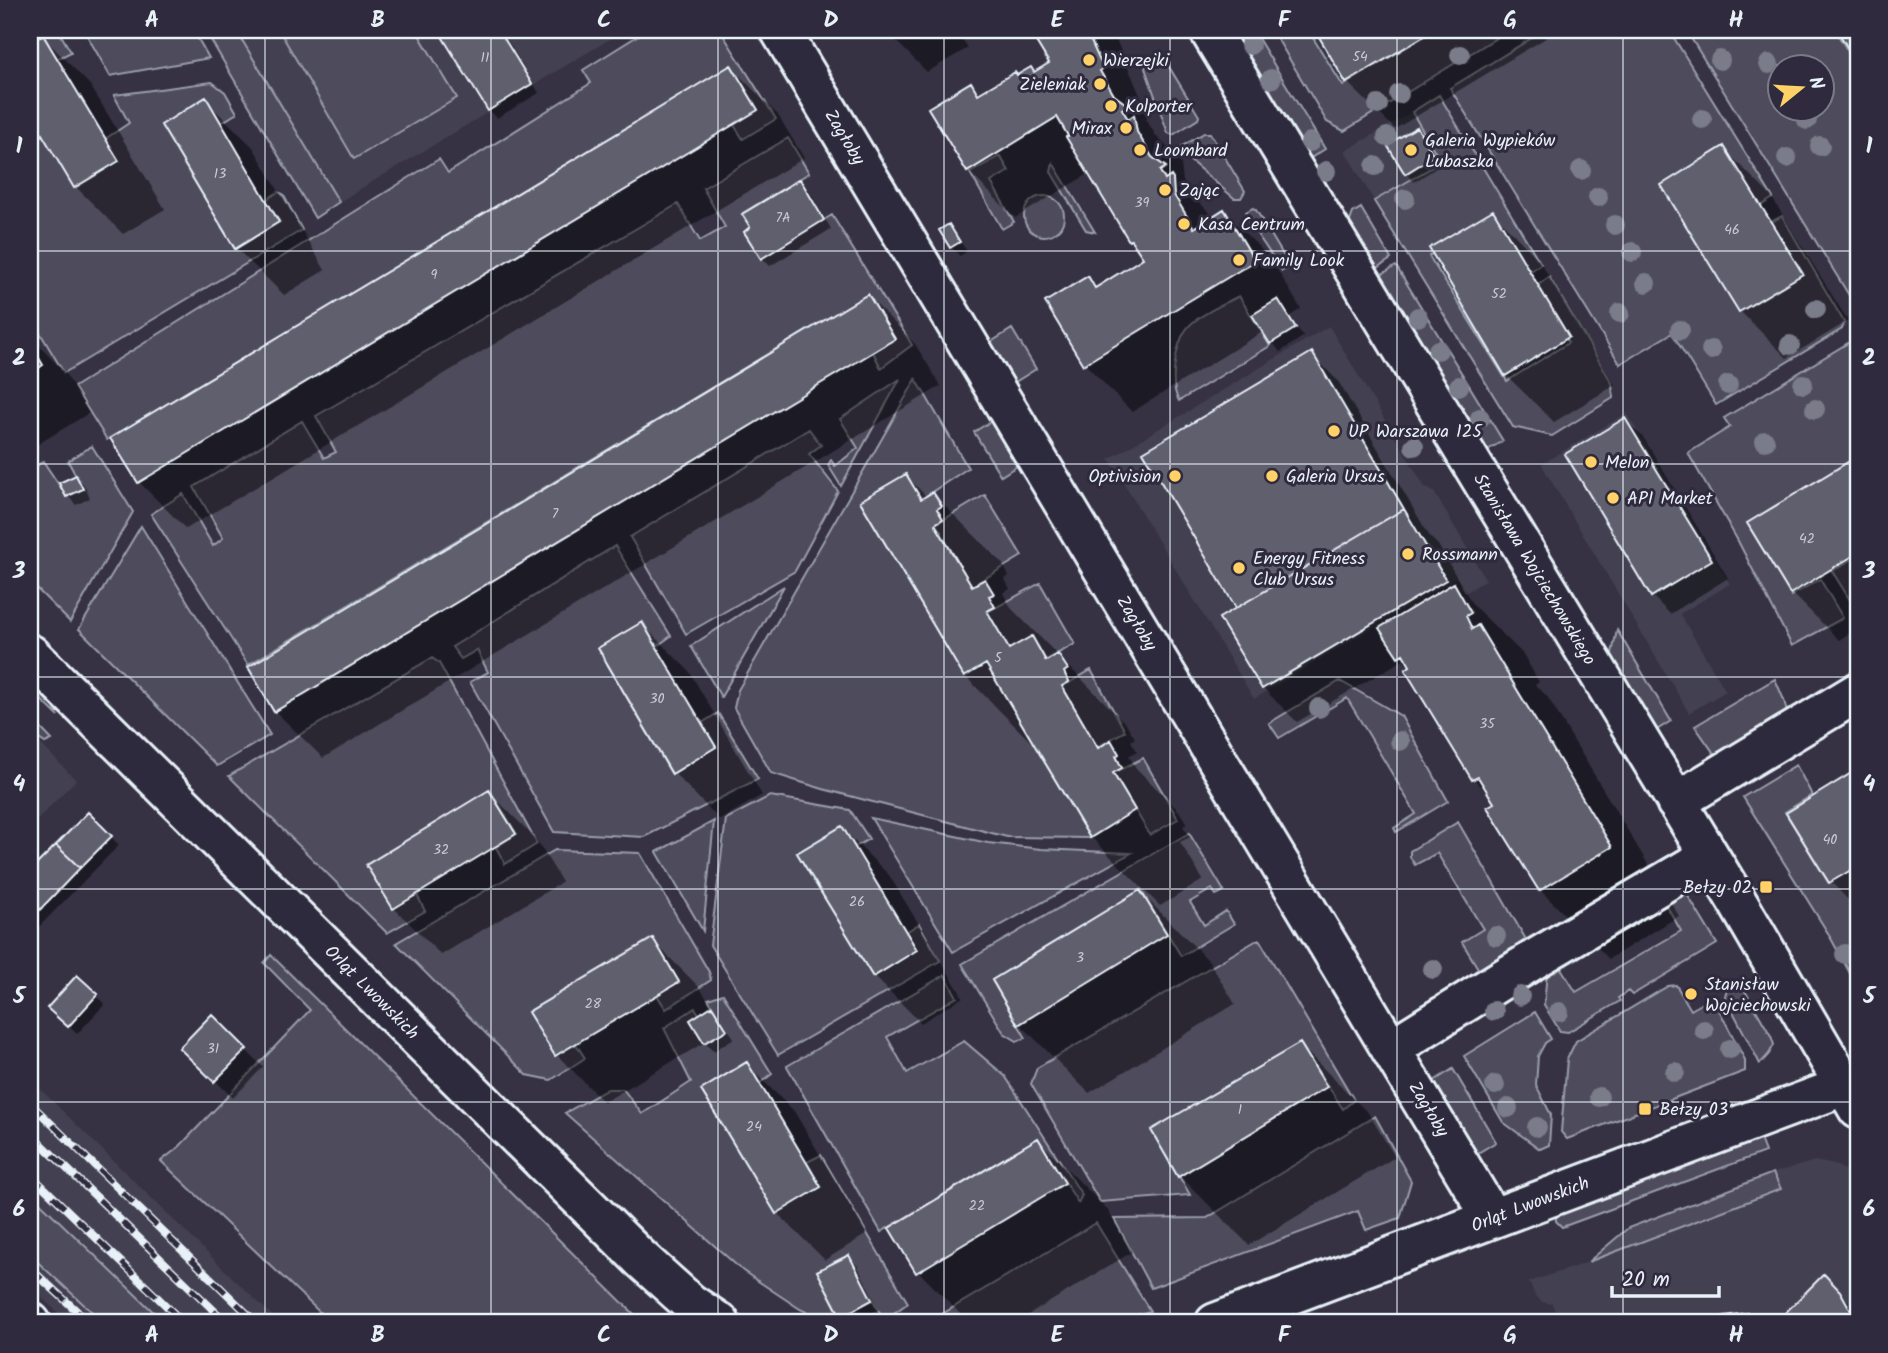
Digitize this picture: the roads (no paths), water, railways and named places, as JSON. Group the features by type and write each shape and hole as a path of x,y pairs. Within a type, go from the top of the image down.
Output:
{"street":[{"name":"Zagłoby","path":"780,30 1492,1217"},
{"name":"Stanisława Wojciechowskiego","path":"1209,30 1709,856 1851,1096"},
{"name":"Orląt Lwowskich","path":"30,654 641,1259 690,1303 720,1323"},
{"path":"1676,802 1858,692"},
{"path":"1392,1048 1538,957 1709,856"},
{"name":"Orląt Lwowskich","path":"1215,1323 1791,1106 1851,1096"}],"railway":[{"path":"30,1103 257,1323"},
{"path":"30,1133 227,1323"},
{"path":"30,1174 184,1323"},
{"path":"30,1268 90,1323"}],"place":[{"name":"Wierzejki","path":"1089,60"},
{"name":"Zieleniak","path":"1100,84"},
{"name":"Kolporter","path":"1111,106"},
{"name":"Mirax","path":"1126,128"},
{"name":"Loombard","path":"1140,150"},
{"name":"Galeria Wypieków Lubaszka","path":"1411,150"},
{"name":"Zając","path":"1165,190"},
{"name":"Kasa Centrum","path":"1184,224"},
{"name":"Family Look","path":"1239,260"},
{"name":"UP Warszawa 125","path":"1334,431"},
{"name":"Melon","path":"1591,462"},
{"name":"Optivision","path":"1175,476"},
{"name":"Galeria Ursus","path":"1272,476"},
{"name":"API Market","path":"1613,498"},
{"name":"Rossmann","path":"1408,554"},
{"name":"Energy Fitness Club Ursus","path":"1239,568"},
{"name":"Bełzy 02","path":"1766,887"},
{"name":"Stanisław Wojciechowski","path":"1691,994"},
{"name":"Bełzy 03","path":"1645,1109"}]}
